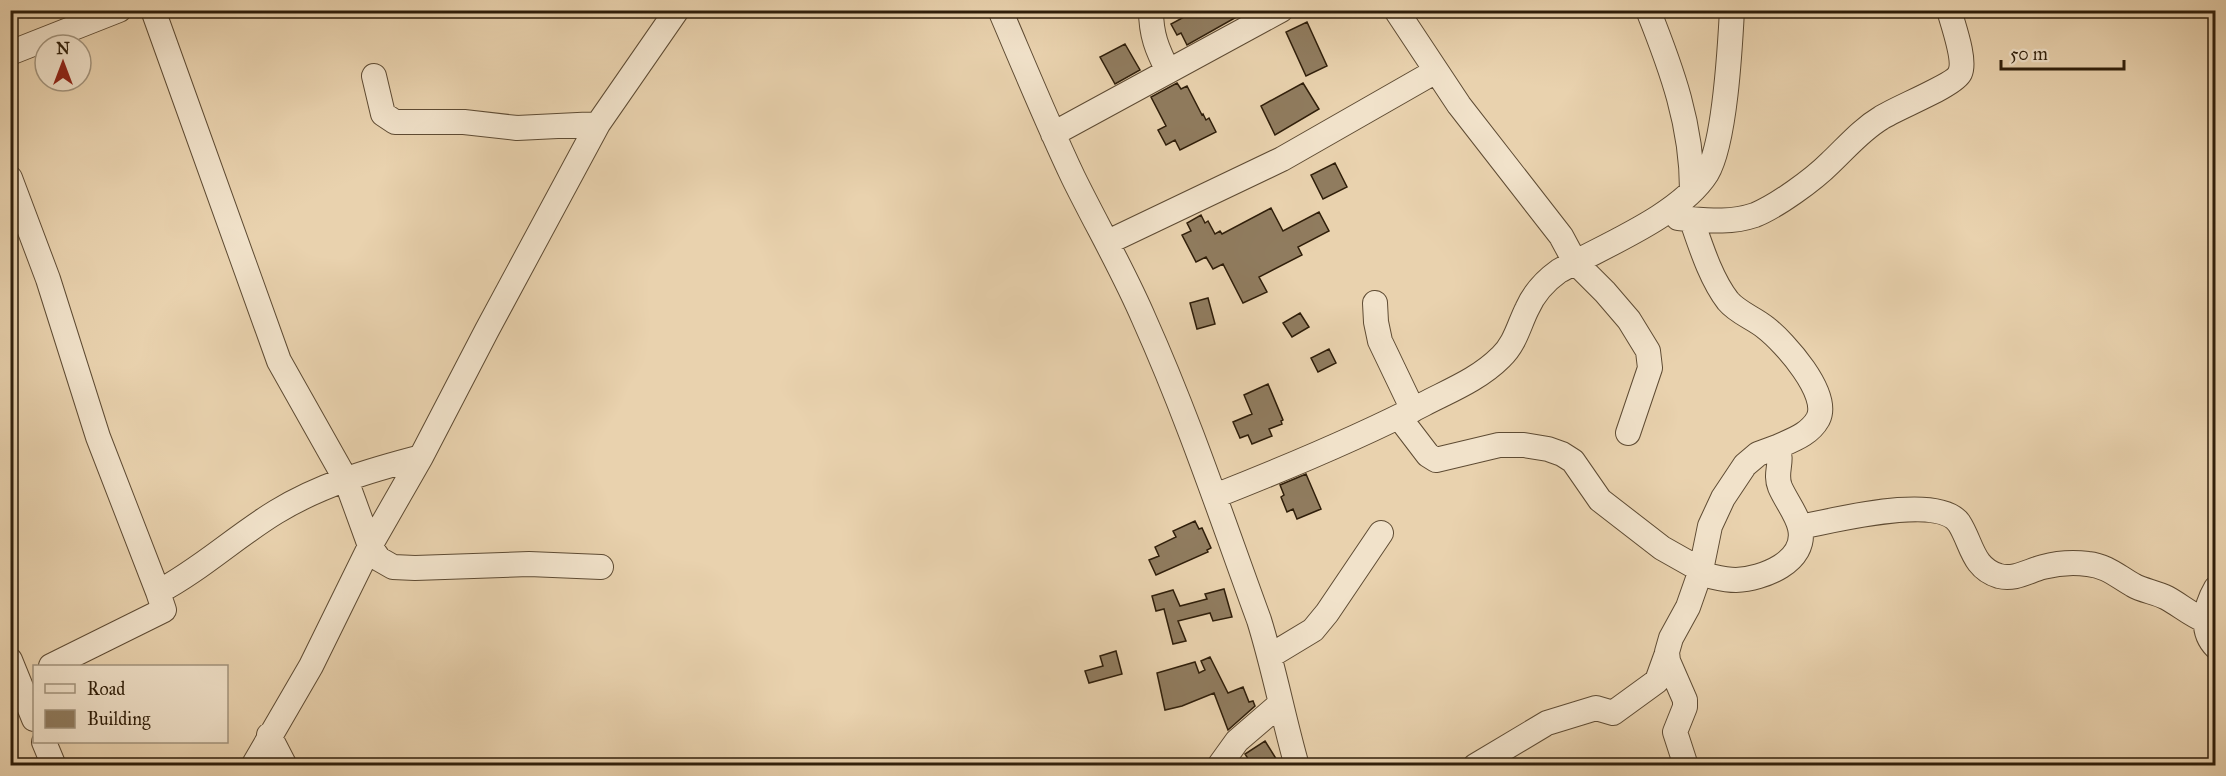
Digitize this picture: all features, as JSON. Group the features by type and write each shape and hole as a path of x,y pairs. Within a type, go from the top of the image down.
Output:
{"street":[{"path":"10,53 120,10"},
{"path":"153,10 279,361 346,480 370,546 379,559 393,567 415,568 529,564 601,567"},
{"path":"253,765 310,666 370,546 422,458 487,330 598,124 677,10"},
{"path":"1000,10 1053,134 1108,242 1153,338 1215,496 1270,656 1280,704 1297,765"},
{"path":"1151,10 1151,29 1155,45 1167,71"},
{"path":"1053,134 1281,10"},
{"path":"1396,10 1491,148 1557,230 1575,262 1620,309 1648,351 1650,368 1628,433"},
{"path":"1648,10 1667,59 1685,117 1692,162 1692,190"},
{"path":"1215,496 1282,470 1406,413 1484,372 1503,356 1538,291 1548,279 1655,219 1692,190 1707,172 1714,155 1732,10"},
{"path":"1655,219 1735,220 1769,208 1813,178 1867,127 1910,102 1946,86 1960,73 1961,60 1949,10"},
{"path":"1108,242 1282,159 1436,71"},
{"path":"374,76 383,114 395,122 464,122 517,128 598,124"},
{"path":"10,178 48,279 98,437 164,610 53,665"},
{"path":"1474,765 1546,723 1591,709 1599,708 1612,713 1621,709 1657,681 1671,638 1688,607 1701,572 1710,525 1723,498 1752,458 1797,438 1814,425 1820,412 1816,389 1806,372 1772,333 1729,301 1715,278 1692,221"},
{"path":"1376,303 1376,322 1380,341 1420,447 1428,455 1436,460 1499,445 1524,445 1562,454 1573,461 1600,500 1662,548 1701,572 1734,580 1757,578 1788,561 1799,546 1800,527 1778,481 1781,457 1776,447"},
{"path":"158,592 186,578 275,513 310,494 370,471 422,458"},
{"path":"1800,527 1889,512 1920,509 1942,511 1953,516 1963,531 1969,548 1989,572 2014,577 2040,568 2069,563 2092,564 2115,572 2137,587 2167,598 2206,621"},
{"path":"1270,656 1313,630 1382,533"},
{"path":"2216,588 2207,606 2206,621 2210,641 2216,647"},
{"path":"1666,656 1685,700 1685,707 1675,732 1676,741 1686,765"},
{"path":"10,660 22,682 33,716"},
{"path":"1219,765 1237,741 1280,704"},
{"path":"269,735 285,765"},
{"path":"45,743 54,765"}],"building":[{"path":"1183,10 1249,10 1187,45 1181,33 1177,35 1171,24 1186,16"},
{"path":"1307,22 1327,66 1306,76 1286,32"},
{"path":"1125,44 1140,70 1115,84 1100,57"},
{"path":"1177,83 1181,89 1187,86 1202,115 1206,120 1209,118 1216,132 1180,150 1175,140 1166,145 1158,130 1166,126 1151,97"},
{"path":"1303,83 1319,109 1275,135 1261,106"},
{"path":"1335,163 1347,187 1323,199 1311,175"},
{"path":"1271,208 1283,231 1319,212 1329,231 1298,247 1302,255 1259,277 1267,292 1243,303 1223,264 1213,269 1206,257 1196,262 1182,235 1191,231 1187,223 1201,215 1205,223 1208,221 1215,234 1220,231 1222,234"},
{"path":"1208,298 1215,324 1197,329 1190,303"},
{"path":"1300,313 1309,327 1292,337 1283,323"},
{"path":"1329,349 1336,363 1318,372 1311,358"},
{"path":"1268,384 1283,420 1282,424 1269,429 1272,436 1252,444 1248,435 1240,438 1233,422 1252,414 1244,395"},
{"path":"1306,474 1321,509 1297,519 1293,509 1287,512 1281,497 1284,495 1280,485"},
{"path":"1195,521 1199,529 1202,528 1211,548 1207,550 1208,552 1156,575 1149,560 1159,556 1155,547 1176,537 1173,531"},
{"path":"1224,589 1232,617 1213,621 1210,613 1178,621 1186,641 1173,644 1164,609 1156,611 1152,596 1173,590 1180,606 1207,599 1205,594"},
{"path":"1116,651 1122,674 1089,683 1085,671 1103,666 1100,656"},
{"path":"1210,657 1228,693 1243,687 1249,702 1253,701 1255,706 1228,730 1214,693 1165,710 1157,673 1195,662 1199,673 1205,670 1201,661"},
{"path":"1265,741 1280,765 1252,765 1245,754"}]}
